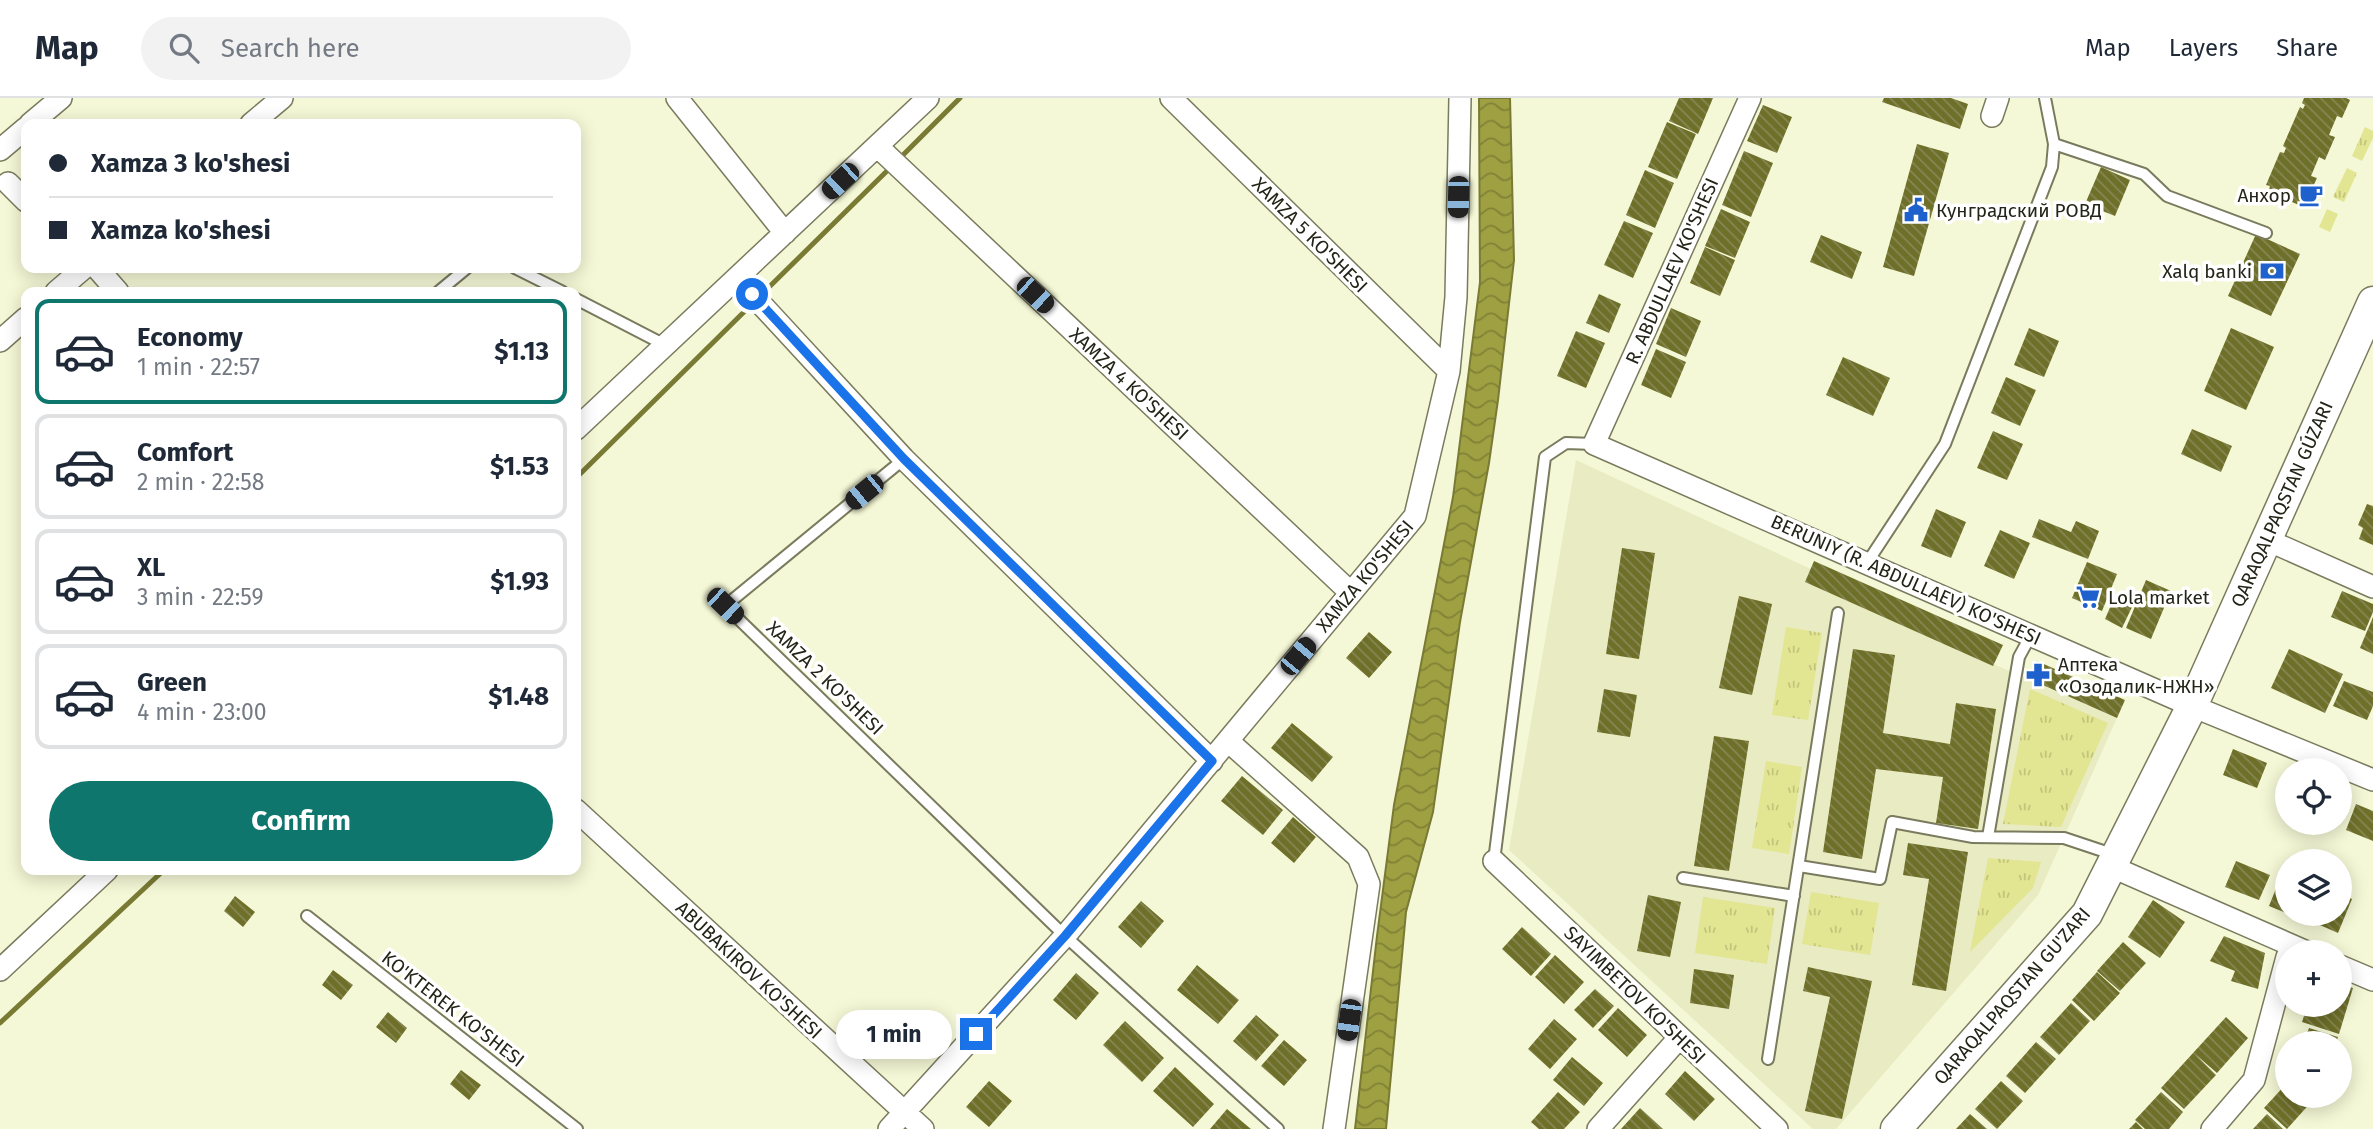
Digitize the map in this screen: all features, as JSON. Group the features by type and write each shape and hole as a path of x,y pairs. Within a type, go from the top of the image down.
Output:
{"street":[{"path":"36,119 61,98"},
{"path":"257,119 282,98"},
{"path":"677,98 785,233"},
{"path":"581,424 928,98"},
{"name":"XAMZA 5 KO'SHESI","path":"1171,98 1449,371"},
{"name":"XAMZA KO'SHESI","path":"889,1129 1065,936 1415,516 1449,371 1456,297 1460,98"},
{"name":"R. ABDULLAEV KO'SHESI","path":"1594,444 1750,98"},
{"path":"0,150 21,132"},
{"name":"XAMZA 4 KO'SHESI","path":"877,146 1351,593"},
{"path":"3,181 21,197"},
{"path":"62,287 78,273"},
{"path":"101,273 114,287"},
{"path":"737,278 904,459 1212,761"},
{"name":"QARAQALPAQSTAN GU'ZARI","path":"1896,1129 2087,914 2192,706 2373,302"},
{"path":"0,341 21,322"},
{"name":"BERUNIY (R. ABDULLAEV) KO'SHESI","path":"1594,444 2192,706 2373,780"},
{"path":"2265,539 2373,587"},
{"path":"1228,741 1358,857 1368,884 1334,1129"},
{"name":"ABUBAKIROV KO'SHESI","path":"581,815 923,1129"},
{"name":"SAYIMBETOV KO'SHESI","path":"1494,861 1777,1129"},
{"path":"2113,861 2275,942"},
{"path":"0,970 102,875"},
{"path":"2352,971 2373,980"},
{"path":"2212,1129 2254,1080 2275,1011"},
{"path":"1598,1129 1679,1038"}],"lane":[{"path":"1867,563 1945,444 2052,167 2054,144 2045,98"},
{"path":"2054,144 2144,174 2167,196 2266,233"},
{"path":"444,287 461,273"},
{"path":"525,273 553,287"},
{"path":"581,302 665,345"},
{"path":"1494,861 1545,457 1566,443 1594,444"},
{"name":"XAMZA 2 KO'SHESI","path":"904,459 725,606 1065,936"},
{"path":"1768,1059 1838,613"},
{"path":"1988,837 2019,657 2031,635"},
{"path":"1799,866 1880,879 1892,822 1973,837 2064,838 2113,861"},
{"path":"1683,878 1794,897"},
{"name":"KO'KTEREK KO'SHESI","path":"307,916 577,1129"},
{"path":"1065,936 1278,1129"}],"shaded area":[{"path":"1576,460 1811,569 1805,582 2117,718 2038,895 1836,1129 1813,1129 1509,850"}],"green space":[{"path":"2365,127 2373,131 2373,138 2362,161 2352,156"},
{"path":"2347,168 2357,173 2344,202 2333,197"},
{"path":"2327,209 2338,214 2330,232 2319,227"},
{"path":"1786,627 1822,633 1808,720 1772,715"},
{"path":"2030,689 2108,723 2061,827 2003,824"},
{"path":"1766,761 1802,767 1789,854 1752,848"},
{"path":"1988,858 2041,862 2033,888 1970,952"},
{"path":"1811,892 1879,903 1870,955 1802,944"},
{"path":"1703,897 1775,908 1767,964 1695,953"}],"water":[{"path":"1479,98 1510,98 1514,260 1498,400 1460,622 1433,812 1406,912 1386,1129 1355,1129 1394,805 1453,497 1480,282"}],"building":[{"path":"1679,98 1713,98 1698,134 1669,121"},
{"path":"1884,98 1951,98 1968,104 1960,129 1882,102"},
{"path":"2304,98 2350,100 2342,118 2337,116 2329,135 2335,137 2325,160 2319,157 2311,176 2317,178 2309,195 2304,193 2299,205 2268,192 2270,186 2266,185 2280,152 2284,153 2286,148 2283,146 2300,107 2303,109 2305,105 2302,103"},
{"path":"1763,105 1792,117 1777,153 1747,141"},
{"path":"1667,122 1696,134 1677,179 1648,167"},
{"name":"Кунградский РОВД","path":"1917,144 1949,153 1914,276 1883,267"},
{"path":"1744,151 1773,163 1751,217 1722,205"},
{"path":"2101,167 2130,180 2115,216 2085,204"},
{"path":"1645,170 1674,183 1655,228 1626,215"},
{"path":"1721,209 1750,222 1735,258 1705,246"},
{"path":"1624,221 1653,233 1633,278 1604,265"},
{"path":"2256,234 2300,254 2271,316 2228,296"},
{"path":"1821,235 1862,252 1852,279 1810,262"},
{"path":"1705,247 1735,260 1720,296 1690,283"},
{"path":"1599,294 1621,304 1609,333 1586,323"},
{"path":"1671,308 1701,321 1686,357 1656,344"},
{"path":"2029,328 2059,341 2044,377 2014,365"},
{"path":"2231,328 2274,347 2246,410 2204,391"},
{"path":"1576,331 1605,343 1586,388 1557,376"},
{"path":"1656,349 1686,362 1671,398 1641,385"},
{"path":"1843,357 1890,378 1873,416 1826,395"},
{"path":"2006,377 2036,390 2020,426 1991,413"},
{"path":"2192,429 2232,446 2221,472 2181,454"},
{"path":"1993,431 2023,444 2007,480 1977,468"},
{"path":"2367,504 2373,506 2373,545 2359,539 2363,528 2358,525"},
{"path":"1936,509 1966,522 1951,558 1921,546"},
{"path":"2039,519 2071,532 2076,521 2099,531 2088,559 2032,537"},
{"path":"2000,530 2030,543 2014,579 1984,566"},
{"path":"1622,548 1655,553 1639,659 1606,654"},
{"path":"1814,561 2003,645 1993,666 1805,582"},
{"path":"2087,562 2117,574 2102,611 2072,598"},
{"path":"2146,580 2171,591 2151,639 2126,628"},
{"path":"2342,591 2373,604 2373,612 2365,631 2331,617"},
{"path":"1739,596 1772,604 1752,695 1719,688"},
{"path":"2115,596 2133,605 2122,628 2105,619"},
{"path":"2373,617 2373,654 2360,648"},
{"path":"1369,632 1392,652 1369,678 1346,658"},
{"path":"1853,649 1895,655 1883,733 1950,744 1956,703 1996,709 1978,829 1936,823 1943,777 1876,769 1862,859 1823,852"},
{"path":"2289,649 2343,674 2325,713 2271,688"},
{"path":"2037,661 2125,700 2117,718 2029,679"},
{"path":"2344,681 2373,692 2373,706 2367,720 2333,706"},
{"path":"1604,689 1637,695 1630,737 1597,732"},
{"path":"1292,723 1333,757 1312,782 1271,748"},
{"path":"1714,736 1749,741 1729,871 1694,866"},
{"path":"2233,749 2267,763 2257,788 2223,775"},
{"path":"1242,776 1283,810 1263,835 1221,801"},
{"path":"2356,804 2373,811 2373,841 2352,832 2352,814"},
{"path":"1293,817 1316,837 1294,863 1271,843"},
{"path":"1908,843 1968,852 1946,991 1912,985 1929,879 1903,875"},
{"path":"2236,861 2270,875 2259,900 2225,887"},
{"path":"2275,891 2275,908 2269,906"},
{"path":"1648,895 1681,902 1670,957 1637,951"},
{"path":"235,896 255,912 243,927 224,911"},
{"path":"2153,900 2185,922 2160,958 2128,937"},
{"path":"1141,901 1164,921 1141,948 1118,927"},
{"path":"2322,926 2341,926 2338,933"},
{"path":"1522,927 1551,954 1531,976 1502,949"},
{"path":"2224,936 2265,953 2258,989 2231,981 2235,971 2210,961"},
{"path":"2123,942 2146,963 2120,991 2097,971"},
{"path":"1555,955 1584,982 1564,1004 1535,977"},
{"path":"1197,965 1239,1000 1218,1024 1177,990"},
{"path":"1808,967 1872,981 1842,1119 1805,1111 1830,997 1803,991"},
{"path":"1694,969 1734,975 1729,1009 1690,1003"},
{"path":"333,970 353,985 341,1000 322,985"},
{"path":"2097,972 2120,993 2094,1021 2072,1000"},
{"path":"1076,973 1099,993 1076,1020 1053,1000"},
{"path":"1595,989 1614,1006 1593,1028 1574,1010"},
{"path":"2071,1003 2090,1021 2059,1055 2040,1037"},
{"path":"1618,1008 1647,1035 1627,1057 1598,1030"},
{"path":"388,1012 407,1028 396,1043 376,1027"},
{"path":"1256,1015 1279,1035 1256,1061 1233,1041"},
{"path":"2226,1017 2248,1038 2217,1073 2196,1055 2216,1075 2184,1109 2161,1088"},
{"path":"2304,1017 2344,1017 2340,1031 2330,1031 2302,1022"},
{"path":"1554,1019 1577,1039 1550,1069 1528,1049"},
{"path":"1125,1021 1164,1058 1142,1082 1103,1045"},
{"path":"1284,1040 1307,1060 1284,1086 1261,1066"},
{"path":"2036,1042 2056,1059 2025,1093 2006,1076"},
{"path":"1572,1057 1603,1083 1584,1106 1553,1080"},
{"path":"1175,1067 1214,1104 1193,1127 1153,1091"},
{"path":"461,1070 481,1085 469,1100 450,1084"},
{"path":"1685,1071 1715,1099 1694,1121 1665,1094"},
{"path":"989,1081 1012,1101 989,1127 966,1107"},
{"path":"2001,1081 2023,1101 1997,1129 1975,1109"},
{"path":"1558,1092 1580,1112 1564,1129 1539,1129 1531,1122"},
{"path":"2161,1092 2183,1112 2169,1129 2145,1129 2135,1120"},
{"path":"2275,1096 2275,1108 2306,1108 2287,1129 2264,1108"},
{"path":"1640,1108 1663,1129 1621,1129"},
{"path":"1227,1109 1251,1129 1210,1129"},
{"path":"1970,1114 1987,1129 1956,1129"},
{"path":"2267,1114 2283,1129 2253,1129"},
{"path":"2136,1122 2143,1129 2129,1129"}],"waterway":[{"path":"898,160 960,98"},
{"path":"761,295 891,167"},
{"path":"581,473 754,302"},
{"path":"0,1023 159,875"}],"place":[{"name":"Анхор","path":"2311,195"},
{"name":"Кунградский РОВД","path":"1916,210"},
{"name":"Xalq banki","path":"2272,271"},
{"name":"Lola market","path":"2088,597"},
{"name":"Аптека «Озодалик-НЖН»","path":"2038,675"}],"route":[{"path":"752,294 904,459 1212,761 1065,936 976,1034"}]}
